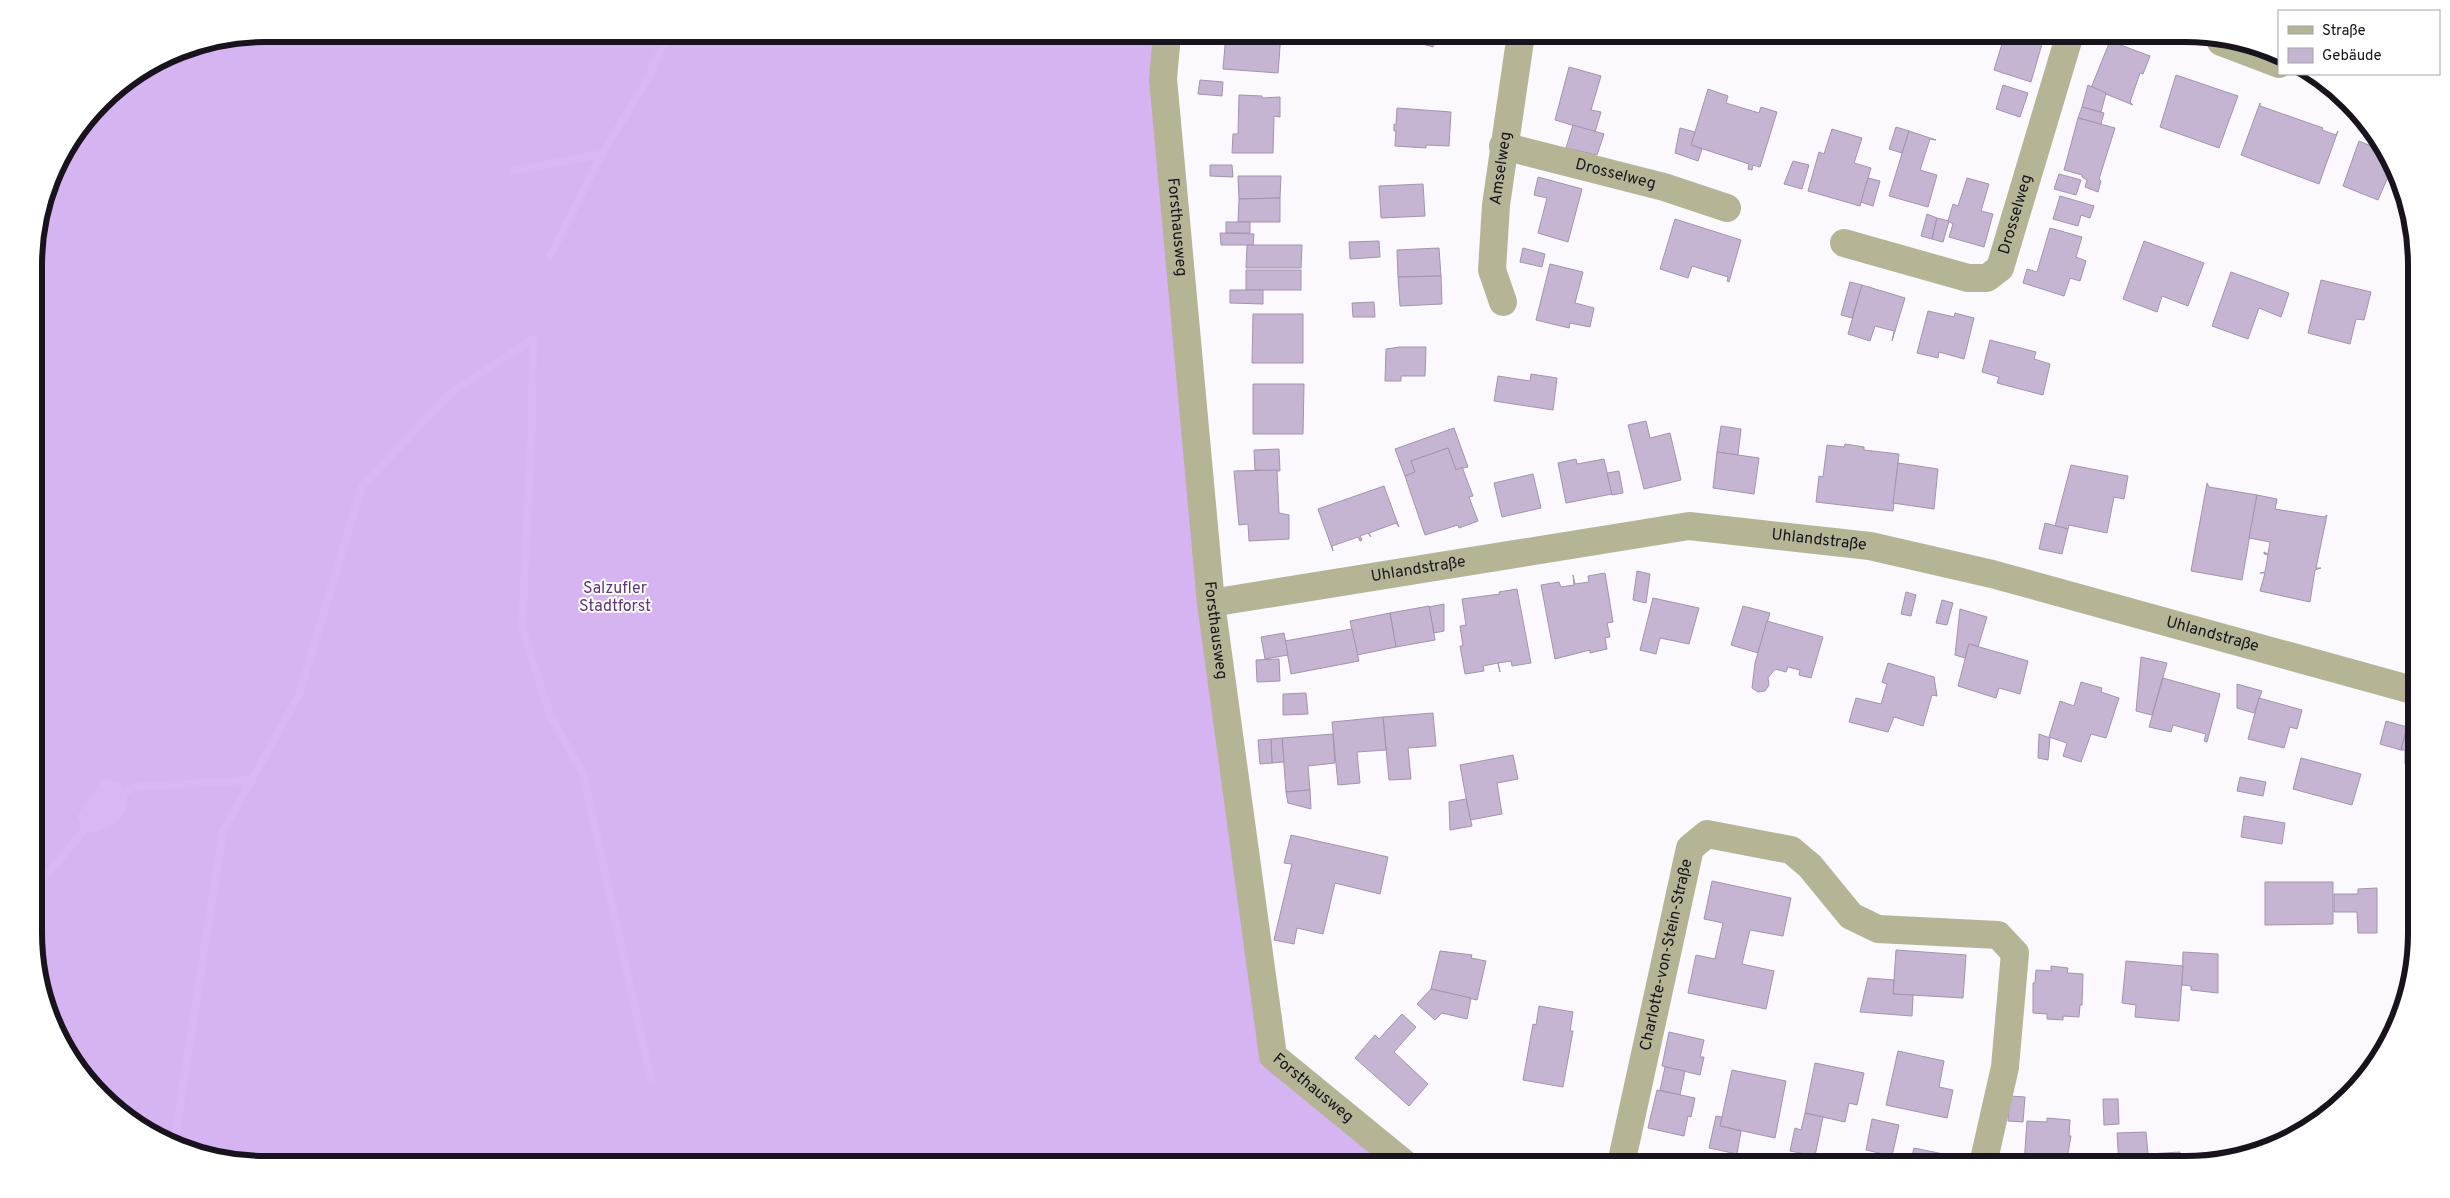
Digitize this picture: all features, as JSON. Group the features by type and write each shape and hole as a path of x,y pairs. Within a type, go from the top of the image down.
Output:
{"street":[{"name":"Forsthausweg","path":"1166,42 1163,80 1211,603 1273,1056 1395,1156"},
{"name":"Amselweg","path":"1503,302 1492,270 1496,205 1503,146 1520,42"},
{"name":"Drosselweg","path":"1844,243 1968,278 1987,278 2000,268 2068,42"},
{"path":"2241,50 2278,64"},
{"name":"Drosselweg","path":"1503,146 1664,187 1727,208"},
{"name":"Uhlandstraße","path":"1211,603 1689,526 1870,546 1992,574 2408,688"},
{"name":"Charlotte-von-Stein-Straße","path":"1622,1156 1690,848 1707,834 1791,850 1810,866 1851,916 1878,929 1998,936 2014,954 2005,1067 1985,1156"}],"green space":[{"name":"Salzufler Stadtforst","path":"265,42 1157,42 1265,1059 1384,1156 265,1156 236,1154 194,1144 167,1133 130,1110 88,1068 65,1031 50,991 44,962 42,933 42,265 44,236 54,194 65,167 88,130 118,98 154,72 194,54 236,44"}],"shaded area":[{"path":"103,778 119,782 127,791 127,806 120,821 95,833 83,830 77,816"}],"building":[{"path":"1225,42 1280,42 1278,73 1223,69"},
{"path":"1416,42 1434,42 1433,47"},
{"path":"2003,42 2043,42 2031,82 1994,70"},
{"path":"2110,42 2150,56 2143,74 2140,73 2130,102 2133,105 2091,88"},
{"path":"1569,67 1601,76 1591,110 1601,112 1595,132 1555,120"},
{"path":"2176,75 2238,96 2219,148 2160,127"},
{"path":"1200,80 1223,82 1222,96 1198,94"},
{"path":"2003,85 2028,93 2020,117 1996,109"},
{"path":"2088,85 2106,93 2101,112 2082,107"},
{"path":"1708,89 1728,96 1726,103 1759,113 1761,107 1777,112 1760,167 1753,165 1752,170 1748,169 1749,164 1691,145"},
{"path":"1239,95 1262,96 1262,98 1280,97 1280,117 1274,116 1273,153 1232,153 1233,134 1238,134"},
{"path":"2260,103 2260,106 2323,128 2322,130 2336,135 2338,131 2319,184 2241,155"},
{"path":"2082,107 2104,113 2101,124 2078,118"},
{"path":"1397,108 1451,112 1449,146 1426,145 1426,148 1395,146 1396,131 1394,131 1394,124 1396,125"},
{"path":"2078,118 2115,128 2099,179 2101,181 2098,192 2085,187 2087,180 2082,175 2064,170"},
{"path":"1573,125 1604,134 1597,155 1566,148"},
{"path":"1896,127 1909,131 1902,153 1889,149"},
{"path":"1680,128 1695,132 1691,145 1702,149 1698,161 1675,153"},
{"path":"1832,129 1862,138 1854,163 1871,168 1860,206 1808,191 1819,152 1824,154"},
{"path":"1909,131 1936,140 1930,139 1920,170 1937,175 1928,207 1889,196"},
{"path":"2359,141 2374,147 2389,175 2378,200 2343,186"},
{"path":"1793,161 1809,165 1802,189 1784,184"},
{"path":"1210,165 1232,165 1233,177 1210,176"},
{"path":"2059,174 2081,180 2076,195 2054,189"},
{"path":"1238,176 1281,176 1280,198 1239,199"},
{"path":"1538,177 1582,189 1568,242 1538,233 1547,198 1534,195"},
{"path":"1868,178 1880,181 1873,206 1861,202"},
{"path":"1967,178 1989,184 1981,211 1993,214 1984,247 1949,237 1953,224 1948,221 1953,204 1958,206"},
{"path":"1423,184 1425,216 1381,218 1379,186"},
{"path":"2060,196 2094,206 2090,218 2081,215 2078,226 2053,219"},
{"path":"1280,198 1280,222 1238,222 1239,199"},
{"path":"1927,214 1937,218 1932,239 1921,236"},
{"path":"1937,218 1949,221 1943,242 1932,239"},
{"path":"1675,219 1741,240 1729,282 1727,281 1728,277 1692,266 1688,278 1660,269"},
{"path":"1226,222 1250,222 1250,233 1226,233"},
{"path":"2050,228 2082,237 2076,257 2086,261 2080,281 2070,278 2064,296 2023,283 2027,269 2037,272"},
{"path":"1220,233 1254,234 1253,245 1221,245"},
{"path":"1379,241 1380,257 1350,259 1349,242"},
{"path":"2144,241 2204,263 2188,306 2162,296 2157,312 2123,299"},
{"path":"1247,245 1302,245 1301,268 1246,268"},
{"path":"1439,248 1441,276 1398,277 1397,250"},
{"path":"1523,248 1545,254 1542,267 1520,262"},
{"path":"1550,264 1583,272 1575,303 1594,308 1590,327 1570,323 1569,328 1536,320"},
{"path":"1246,270 1301,270 1301,290 1246,290"},
{"path":"2231,272 2289,293 2281,317 2259,308 2248,339 2212,326"},
{"path":"1441,276 1442,304 1400,306 1398,277"},
{"path":"2321,280 2371,292 2364,320 2356,319 2350,344 2308,333"},
{"path":"1850,282 1862,285 1852,318 1841,315"},
{"path":"1862,285 1905,298 1892,341 1894,331 1875,326 1870,341 1848,334"},
{"path":"1230,290 1263,290 1263,304 1230,303"},
{"path":"1374,302 1375,317 1353,317 1352,303"},
{"path":"1928,311 1954,317 1955,313 1974,318 1964,359 1939,352 1938,358 1917,353"},
{"path":"1253,314 1303,314 1303,363 1252,363"},
{"path":"1990,340 2036,352 2034,359 2050,364 2043,395 1997,383 1999,377 1982,372"},
{"path":"1426,347 1425,376 1401,376 1401,381 1385,381 1386,349"},
{"path":"1531,374 1557,378 1553,410 1494,401 1498,376 1530,381"},
{"path":"1253,384 1304,384 1303,434 1253,434"},
{"path":"1646,421 1650,438 1670,433 1681,480 1644,489 1628,425"},
{"path":"1721,426 1741,429 1738,455 1717,452"},
{"path":"1454,428 1468,467 1456,470 1448,448 1411,461 1415,472 1405,476 1395,449"},
{"path":"1845,444 1864,447 1864,450 1899,454 1893,511 1816,502 1819,476 1823,477 1827,445 1844,447"},
{"path":"1448,448 1456,470 1462,467 1473,496 1469,497 1478,521 1459,528 1458,525 1425,535 1405,476 1415,472 1411,461"},
{"path":"1279,449 1280,471 1255,470 1254,450"},
{"path":"1717,452 1759,458 1754,494 1713,488"},
{"path":"1576,459 1577,464 1604,459 1612,494 1566,503 1558,463"},
{"path":"1898,463 1938,469 1934,509 1893,503"},
{"path":"2071,465 2128,476 2124,499 2114,497 2107,533 2069,525 2068,529 2055,526"},
{"path":"1277,470 1279,513 1289,515 1289,539 1249,541 1248,524 1239,525 1234,471"},
{"path":"1619,471 1623,493 1612,495 1607,473"},
{"path":"1533,474 1541,508 1502,517 1494,483"},
{"path":"2207,483 2209,487 2257,495 2242,580 2191,571"},
{"path":"1384,486 1399,527 1396,523 1369,533 1371,537 1368,533 1360,536 1362,540 1360,541 1358,537 1332,546 1333,551 1318,509"},
{"path":"2257,495 2277,499 2275,509 2324,517 2327,515 2316,568 2321,568 2315,570 2310,602 2260,591 2265,573 2260,573 2265,572 2268,555 2264,554 2264,552 2268,554 2270,542 2249,538"},
{"path":"2045,523 2068,529 2062,554 2039,549"},
{"path":"1637,571 1650,574 1646,603 1633,600"},
{"path":"1605,573 1613,622 1607,623 1610,637 1605,638 1607,649 1590,653 1590,650 1555,659 1541,585 1559,582 1561,587 1574,585 1573,575 1575,584 1589,582 1588,576"},
{"path":"1517,589 1531,663 1512,666 1511,661 1483,666 1484,671 1465,674 1460,646 1463,646 1460,626 1466,625 1462,599 1500,594 1499,592"},
{"path":"1906,592 1916,595 1911,616 1901,614"},
{"path":"1653,598 1699,608 1689,644 1660,638 1656,654 1640,650"},
{"path":"1942,600 1953,603 1947,625 1936,623"},
{"path":"1444,604 1444,631 1434,633 1429,607"},
{"path":"1429,606 1435,640 1396,647 1390,613"},
{"path":"1743,606 1770,613 1758,653 1731,645"},
{"path":"1960,609 1987,617 1978,647 1969,644 1965,658 1955,655"},
{"path":"1390,613 1396,647 1357,655 1350,621"},
{"path":"1767,621 1823,637 1811,678 1799,675 1800,670 1788,667 1786,672 1775,669 1768,678 1769,685 1765,691 1758,692 1752,688 1755,663"},
{"path":"1352,629 1359,661 1291,674 1285,641"},
{"path":"1284,633 1288,655 1265,659 1261,637"},
{"path":"1969,644 2028,661 2020,694 1999,688 1996,698 1958,686"},
{"path":"2141,657 2167,663 2152,715 2136,711"},
{"path":"1279,659 1280,681 1257,682 1256,660"},
{"path":"1888,663 1934,677 1937,696 1932,695 1923,726 1894,717 1888,732 1849,722 1856,698 1881,704 1887,684 1882,682"},
{"path":"2163,678 2220,694 2207,742 2204,741 2206,734 2173,725 2171,732 2149,727"},
{"path":"2081,682 2102,688 2101,692 2119,698 2106,738 2091,734 2081,762 2063,756 2067,743 2049,737 2060,701 2074,706"},
{"path":"2237,684 2262,691 2254,713 2237,708"},
{"path":"1306,693 1308,714 1283,715 1283,694"},
{"path":"2259,698 2302,710 2297,729 2290,727 2284,748 2248,739"},
{"path":"1433,713 1436,746 1408,748 1411,779 1389,780 1383,717"},
{"path":"1383,717 1386,750 1357,752 1360,783 1338,785 1332,722"},
{"path":"2386,721 2407,727 2401,750 2380,744"},
{"path":"2408,728 2408,765 2405,764 2405,750 2401,750"},
{"path":"1333,734 1335,763 1308,766 1310,790 1286,792 1282,738"},
{"path":"2039,734 2050,738 2048,760 2038,758"},
{"path":"1282,738 1284,762 1272,763 1271,739"},
{"path":"1271,739 1272,763 1260,764 1258,740"},
{"path":"1513,755 1518,779 1497,783 1502,814 1470,820 1460,765"},
{"path":"2301,758 2361,774 2352,805 2293,789"},
{"path":"2240,777 2266,782 2263,796 2237,791"},
{"path":"1310,790 1311,809 1288,803 1286,792"},
{"path":"1466,799 1472,826 1450,830 1449,802"},
{"path":"2244,816 2285,823 2282,844 2241,837"},
{"path":"1291,835 1388,857 1380,894 1335,883 1323,934 1297,928 1294,944 1274,940 1292,864 1284,863"},
{"path":"1712,881 1791,898 1783,936 1750,930 1742,964 1774,971 1766,1009 1688,993 1696,955 1715,959 1723,923 1704,919"},
{"path":"2265,882 2333,882 2333,924 2265,925"},
{"path":"2377,888 2377,933 2358,933 2357,912 2334,912 2334,894 2358,894 2358,889"},
{"path":"1896,950 1966,955 1963,998 1893,994"},
{"path":"1440,951 1472,955 1471,958 1486,961 1477,1000 1431,989"},
{"path":"2183,952 2218,954 2218,993 2191,990 2191,986 2182,985"},
{"path":"2126,961 2183,966 2179,1021 2135,1017 2136,1005 2122,1003"},
{"path":"2051,966 2068,968 2067,973 2083,974 2082,1005 2080,1005 2079,1017 2063,1016 2063,1020 2047,1019 2047,1014 2033,1013 2033,983 2035,983 2036,970 2051,971"},
{"path":"1868,978 1894,980 1893,994 1913,995 1912,1016 1860,1012"},
{"path":"1431,989 1471,998 1467,1019 1442,1013 1435,1020 1417,1004"},
{"path":"1539,1006 1573,1012 1570,1031 1573,1031 1563,1087 1523,1080 1533,1024 1536,1025"},
{"path":"1402,1014 1416,1027 1394,1052 1428,1084 1409,1106 1355,1058 1375,1035 1379,1039"},
{"path":"1669,1032 1704,1040 1700,1057 1704,1057 1700,1075 1662,1066"},
{"path":"1898,1051 1944,1061 1939,1087 1953,1090 1947,1118 1886,1105"},
{"path":"1815,1063 1864,1073 1857,1105 1849,1103 1845,1122 1805,1113"},
{"path":"1665,1067 1685,1071 1680,1095 1660,1090"},
{"path":"1732,1070 1786,1081 1775,1138 1720,1126"},
{"path":"1657,1090 1695,1098 1691,1117 1688,1116 1684,1136 1648,1128"},
{"path":"2010,1096 2025,1097 2023,1122 2008,1121"},
{"path":"2103,1099 2118,1099 2119,1124 2104,1125"},
{"path":"1805,1113 1823,1117 1815,1156 1790,1151 1795,1128 1801,1130"},
{"path":"1716,1116 1722,1117 1720,1126 1741,1131 1737,1154 1709,1148"},
{"path":"2047,1118 2070,1120 2069,1136 2071,1136 2067,1156 2025,1156 2027,1121 2047,1122"},
{"path":"1872,1119 1899,1125 1892,1156 1866,1150"},
{"path":"2146,1132 2148,1154 2180,1152 2180,1156 2118,1156 2117,1133"},
{"path":"1914,1148 1953,1156 1912,1156"}],"waterway":[{"path":"550,256 602,154 647,80 664,42"},
{"path":"513,171 602,154"},
{"path":"533,339 532,422 522,627 550,715 583,774 651,1080"},
{"path":"175,1137 223,831 299,695 362,486 452,392 533,339"},
{"path":"118,795 135,787 252,780"},
{"path":"42,881 89,824"}]}
